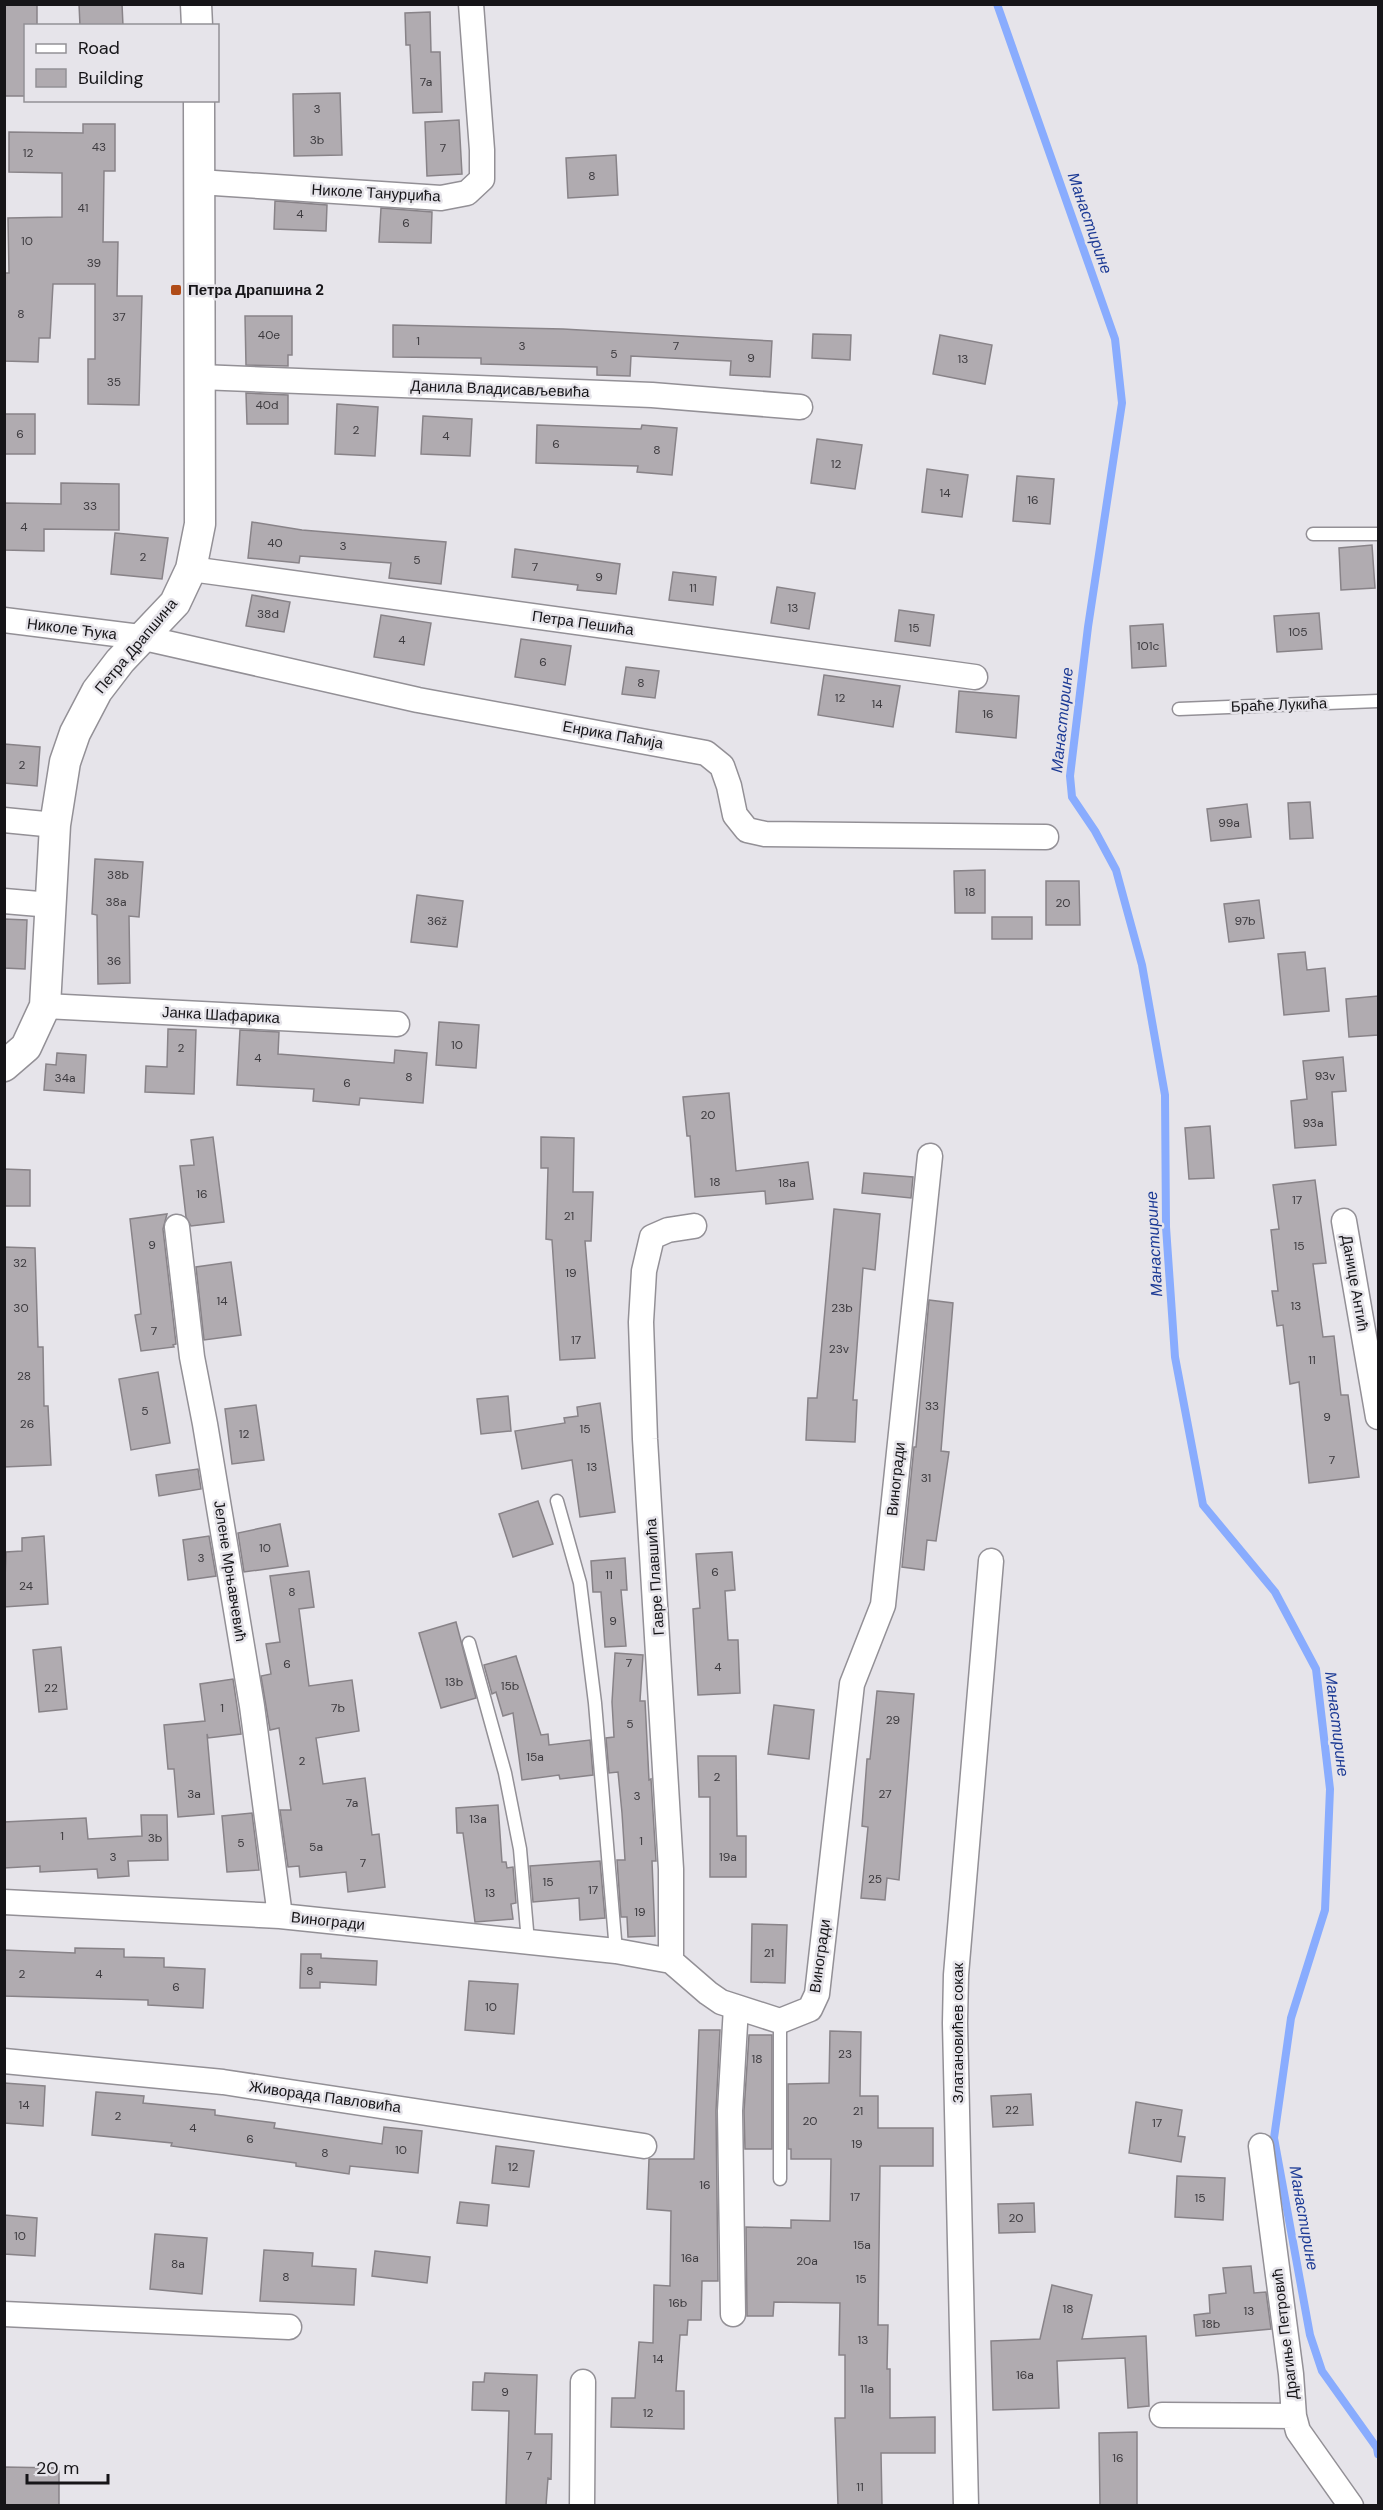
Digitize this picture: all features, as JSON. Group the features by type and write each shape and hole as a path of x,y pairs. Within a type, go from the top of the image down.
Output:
{"street":[{"path":"196,4 197,24"},
{"name":"Николе Танурџића","path":"198,182 441,198 467,193 482,179 471,4"},
{"name":"Петра Драпшина","path":"4,1066 26,1047 45,1006 55,825 65,762 75,733 97,691 140,637 175,603 191,569 200,524 199,102"},
{"name":"Данила Владисављевића","path":"200,377 652,395 800,407"},
{"name":"Петра Пешића","path":"191,569 975,677"},
{"name":"Николе Ћука","path":"4,620 140,637"},
{"name":"Енрика Паћија","path":"140,637 418,700 706,753 722,766 735,814 747,830 765,834 1046,837"},
{"path":"4,820 55,825"},
{"path":"4,901 51,905"},
{"name":"Јанка Шафарика","path":"45,1006 397,1024"},
{"name":"Виногради","path":"780,2021 810,2009 817,1994 852,1684 882,1605 930,1156"},
{"name":"Данице Антић","path":"1344,1221 1378,1417"},
{"name":"Гавре Плавшића","path":"671,1961 671,1869 645,1438 641,1322 644,1271 652,1237 668,1230 694,1226"},
{"name":"Јелене Мрњавчевић","path":"177,1227 192,1357 252,1706 280,1916"},
{"name":"Златановићев сокак","path":"966,2505 955,2023 956,1976 991,1562"},
{"name":"Виногради","path":"4,1902 280,1916 616,1951 671,1961"},
{"path":"671,1961 721,2002 780,2021"},
{"path":"733,2314 730,2111 736,2007"},
{"name":"Живорада Павловића","path":"4,2061 223,2082 644,2146"},
{"name":"Драгиње Петровић","path":"1261,2146 1294,2416 1302,2437 1351,2505"},
{"path":"4,2314 289,2327"},
{"path":"582,2505 584,2382"},
{"path":"1162,2415 1294,2416"}],"lane":[{"path":"1313,534 1378,534"},
{"name":"Браће Лукића","path":"1179,709 1378,701"},
{"path":"556,1501 580,1583 596,1703 616,1951"},
{"path":"469,1643 502,1762 518,1838 528,1942"},
{"path":"780,2021 780,2179"}],"building":[{"path":"4,4 37,4 37,24 24,24 24,96 4,96"},
{"path":"79,4 122,4 123,24 80,24"},
{"path":"430,12 431,52 440,52 442,112 413,113 410,45 406,45 405,13"},
{"path":"340,93 342,155 294,156 293,94"},
{"path":"459,120 462,174 427,176 425,122"},
{"path":"83,124 115,124 115,171 104,171 103,242 118,242 117,296 142,296 139,405 88,404 88,359 95,359 95,284 53,284 50,338 39,338 38,362 4,361 4,273 9,273 8,218 62,217 62,173 9,172 9,132 83,133"},
{"path":"616,155 618,195 568,198 566,158"},
{"path":"275,201 327,205 326,231 274,229"},
{"path":"381,208 432,212 431,243 379,242"},
{"path":"245,316 292,316 292,355 288,355 288,366 246,365"},
{"path":"393,325 563,329 772,341 770,377 730,375 731,361 631,356 630,376 597,375 597,367 481,364 481,358 393,357"},
{"path":"813,334 851,335 850,360 812,358"},
{"path":"940,335 992,345 985,384 933,374"},
{"path":"246,393 288,395 288,424 247,424"},
{"path":"337,404 378,407 375,456 335,454"},
{"path":"4,414 35,414 35,454 4,454"},
{"path":"423,416 472,419 470,456 421,454"},
{"path":"537,425 641,429 642,425 677,428 672,475 637,472 638,466 536,463"},
{"path":"817,439 862,445 855,489 811,483"},
{"path":"927,469 968,475 962,517 922,512"},
{"path":"1017,476 1054,479 1050,524 1013,521"},
{"path":"61,483 119,484 119,530 44,529 44,551 4,550 4,503 61,504"},
{"path":"252,522 302,530 446,542 441,584 389,578 391,563 300,556 299,563 248,558"},
{"path":"115,533 168,538 162,579 111,574"},
{"path":"1372,545 1375,588 1341,590 1339,548"},
{"path":"515,549 620,564 616,594 577,590 578,585 512,577"},
{"path":"673,572 716,577 713,605 669,600"},
{"path":"777,587 815,593 809,629 771,623"},
{"path":"252,595 290,602 284,632 246,626"},
{"path":"899,610 934,615 930,646 895,641"},
{"path":"1319,613 1322,649 1277,652 1274,616"},
{"path":"381,615 431,623 424,665 374,657"},
{"path":"1163,624 1166,666 1132,668 1130,626"},
{"path":"521,639 571,646 565,685 515,677"},
{"path":"626,667 659,671 655,698 622,694"},
{"path":"824,675 900,686 893,727 818,715"},
{"path":"959,691 1019,696 1016,738 956,732"},
{"path":"4,744 40,747 37,786 4,783"},
{"path":"1310,802 1313,838 1290,839 1288,803"},
{"path":"1247,804 1251,837 1211,841 1207,809"},
{"path":"95,859 143,862 139,917 129,916 130,983 98,984 97,915 92,914"},
{"path":"985,870 985,913 955,913 954,871"},
{"path":"1046,881 1079,881 1080,925 1046,925"},
{"path":"417,895 463,901 457,947 411,942"},
{"path":"1259,900 1264,938 1229,942 1224,904"},
{"path":"992,917 1032,917 1032,939 992,939"},
{"path":"4,919 27,920 25,969 4,968"},
{"path":"1305,952 1307,970 1325,968 1329,1011 1284,1015 1278,954"},
{"path":"1378,996 1378,1035 1349,1037 1346,999"},
{"path":"439,1022 479,1025 476,1068 436,1065"},
{"path":"168,1029 196,1030 194,1094 145,1092 146,1066 167,1067"},
{"path":"240,1030 279,1032 278,1054 394,1063 395,1050 427,1053 423,1103 360,1098 359,1105 313,1101 314,1089 237,1085"},
{"path":"57,1053 86,1055 84,1093 44,1090 46,1064 56,1065"},
{"path":"1343,1057 1346,1091 1332,1092 1336,1145 1295,1148 1291,1101 1307,1099 1303,1061"},
{"path":"729,1093 736,1171 808,1162 813,1199 766,1204 765,1191 695,1197 690,1136 687,1136 683,1097"},
{"path":"1210,1126 1214,1178 1189,1179 1185,1128"},
{"path":"213,1137 224,1222 191,1226 186,1217 180,1166 194,1165 191,1140"},
{"path":"541,1137 574,1138 573,1192 593,1192 591,1241 585,1241 595,1358 560,1360 552,1240 546,1239 548,1168 541,1168"},
{"path":"4,1169 30,1170 30,1206 4,1206"},
{"path":"864,1173 913,1177 911,1198 862,1193"},
{"path":"1315,1180 1326,1263 1313,1264 1323,1337 1334,1336 1341,1395 1348,1395 1359,1477 1309,1483 1299,1382 1290,1384 1283,1325 1277,1326 1272,1291 1278,1291 1271,1230 1279,1229 1273,1185"},
{"path":"834,1209 880,1214 875,1270 863,1268 853,1400 857,1400 855,1442 806,1440 808,1398 817,1398"},
{"path":"167,1214 163,1229 176,1344 173,1345 174,1347 141,1351 135,1315 141,1314 130,1219"},
{"path":"4,1247 35,1248 38,1347 43,1347 44,1406 48,1406 51,1465 4,1467"},
{"path":"231,1262 241,1335 204,1340 196,1267"},
{"path":"929,1300 953,1303 941,1451 949,1452 936,1541 927,1540 924,1570 902,1567 914,1447 916,1447"},
{"path":"158,1372 170,1443 131,1450 119,1379"},
{"path":"508,1396 511,1431 481,1434 477,1399"},
{"path":"600,1403 615,1512 580,1517 572,1460 522,1469 515,1431 565,1423 564,1418 578,1416 577,1407"},
{"path":"256,1405 264,1460 232,1464 225,1409"},
{"path":"198,1469 201,1489 159,1496 156,1475"},
{"path":"538,1501 553,1544 513,1557 499,1514"},
{"path":"280,1524 288,1566 244,1572 238,1533"},
{"path":"44,1536 48,1604 4,1607 6,1552 22,1551 22,1538"},
{"path":"209,1536 216,1576 188,1580 183,1540"},
{"path":"732,1552 735,1590 725,1591 728,1640 738,1640 740,1693 698,1695 693,1609 700,1608 696,1554"},
{"path":"625,1558 627,1590 621,1590 626,1646 605,1647 601,1592 593,1592 591,1561"},
{"path":"309,1571 314,1607 299,1609 309,1686 352,1680 359,1731 316,1738 323,1784 365,1778 372,1835 379,1834 385,1887 348,1892 346,1872 300,1877 299,1866 288,1867 280,1810 291,1810 279,1728 270,1730 261,1676 271,1674 266,1644 280,1642 270,1576"},
{"path":"456,1622 476,1698 441,1708 419,1633"},
{"path":"61,1647 67,1709 39,1712 33,1650"},
{"path":"615,1653 643,1655 640,1701 645,1701 649,1780 651,1779 656,1861 652,1861 655,1936 628,1937 627,1917 621,1917 617,1860 625,1860 622,1813 618,1772 609,1773 606,1738 614,1737 612,1702"},
{"path":"516,1656 541,1735 548,1734 549,1745 590,1740 593,1775 560,1779 559,1775 522,1780 513,1713 503,1716 496,1692 492,1694 484,1665"},
{"path":"233,1679 241,1734 208,1738 207,1734 214,1814 178,1817 174,1769 168,1769 164,1725 205,1721 200,1684"},
{"path":"877,1691 914,1694 899,1880 887,1878 885,1900 861,1898 868,1827 862,1826 867,1759 870,1759"},
{"path":"774,1705 814,1710 809,1759 768,1754"},
{"path":"698,1756 736,1756 737,1836 746,1836 746,1877 710,1877 710,1797 699,1797"},
{"path":"498,1805 502,1862 506,1862 507,1868 513,1867 516,1903 511,1904 513,1919 475,1922 463,1833 457,1833 456,1808"},
{"path":"252,1813 259,1870 227,1872 222,1816"},
{"path":"141,1815 167,1815 168,1860 128,1861 129,1876 98,1878 97,1869 40,1872 40,1866 4,1868 4,1822 86,1818 88,1839 142,1836"},
{"path":"600,1861 605,1918 580,1920 579,1898 533,1902 530,1866"},
{"path":"752,1924 787,1925 785,1983 751,1982"},
{"path":"75,1948 124,1949 124,1957 164,1958 164,1967 205,1969 203,2008 148,2005 148,2000 4,1996 4,1950 75,1953"},
{"path":"301,1954 321,1954 321,1958 377,1961 376,1985 320,1982 320,1988 300,1988"},
{"path":"469,1981 518,1984 514,2034 465,2030"},
{"path":"699,2030 720,2030 716,2111 718,2281 702,2281 701,2320 688,2320 687,2335 680,2335 676,2391 684,2391 684,2429 611,2427 612,2398 635,2398 639,2342 653,2343 654,2285 670,2286 671,2211 647,2209 649,2159 694,2159"},
{"path":"830,2031 861,2032 860,2096 878,2096 878,2128 933,2128 933,2166 880,2166 878,2325 888,2325 887,2369 890,2369 890,2418 935,2417 935,2453 881,2453 882,2505 838,2505 835,2418 845,2418 845,2355 839,2355 840,2303 774,2302 773,2316 747,2316 746,2227 791,2228 791,2220 830,2221 831,2159 791,2159 791,2149 788,2149 788,2084 829,2083"},
{"path":"749,2035 772,2035 772,2149 745,2149 744,2111"},
{"path":"4,2083 45,2086 43,2126 4,2123"},
{"path":"96,2092 144,2096 143,2103 215,2110 215,2115 275,2123 274,2128 382,2144 384,2127 422,2131 418,2173 350,2166 349,2174 296,2166 296,2163 171,2146 172,2143 92,2135"},
{"path":"1031,2094 1033,2125 993,2127 991,2096"},
{"path":"1136,2102 1182,2110 1178,2136 1185,2137 1181,2162 1129,2153"},
{"path":"496,2146 534,2151 529,2187 492,2183"},
{"path":"1177,2176 1225,2178 1223,2220 1175,2217"},
{"path":"460,2202 489,2205 487,2226 457,2223"},
{"path":"1034,2203 1035,2232 999,2233 998,2204"},
{"path":"4,2215 37,2218 35,2256 4,2254"},
{"path":"155,2234 207,2238 202,2294 150,2289"},
{"path":"264,2250 313,2253 312,2266 356,2269 354,2305 260,2301"},
{"path":"375,2251 430,2257 427,2283 372,2276"},
{"path":"1251,2266 1254,2293 1266,2292 1271,2329 1196,2336 1194,2315 1210,2313 1209,2295 1226,2293 1223,2268"},
{"path":"1052,2285 1092,2295 1082,2339 1146,2336 1149,2406 1128,2408 1125,2358 1057,2361 1059,2408 993,2410 991,2341 1040,2339"},
{"path":"485,2373 537,2375 535,2434 552,2434 551,2479 548,2478 546,2505 506,2505 509,2411 472,2410 473,2382 484,2382"},
{"path":"1137,2432 1137,2505 1100,2505 1099,2433"},
{"path":"4,2467 59,2468 59,2505 4,2505"}],"waterway":[{"name":"Манастирине","path":"997,4 1115,339 1122,403 1088,627 1070,776 1072,797 1095,831 1116,870 1142,965 1165,1095 1166,1227 1175,1357 1203,1505 1275,1592 1316,1669 1330,1789 1325,1910 1291,2018 1274,2138 1310,2335 1322,2371 1377,2448 1378,2454"}],"place":[{"name":"Петра Драпшина 2","path":"176,290"}]}
